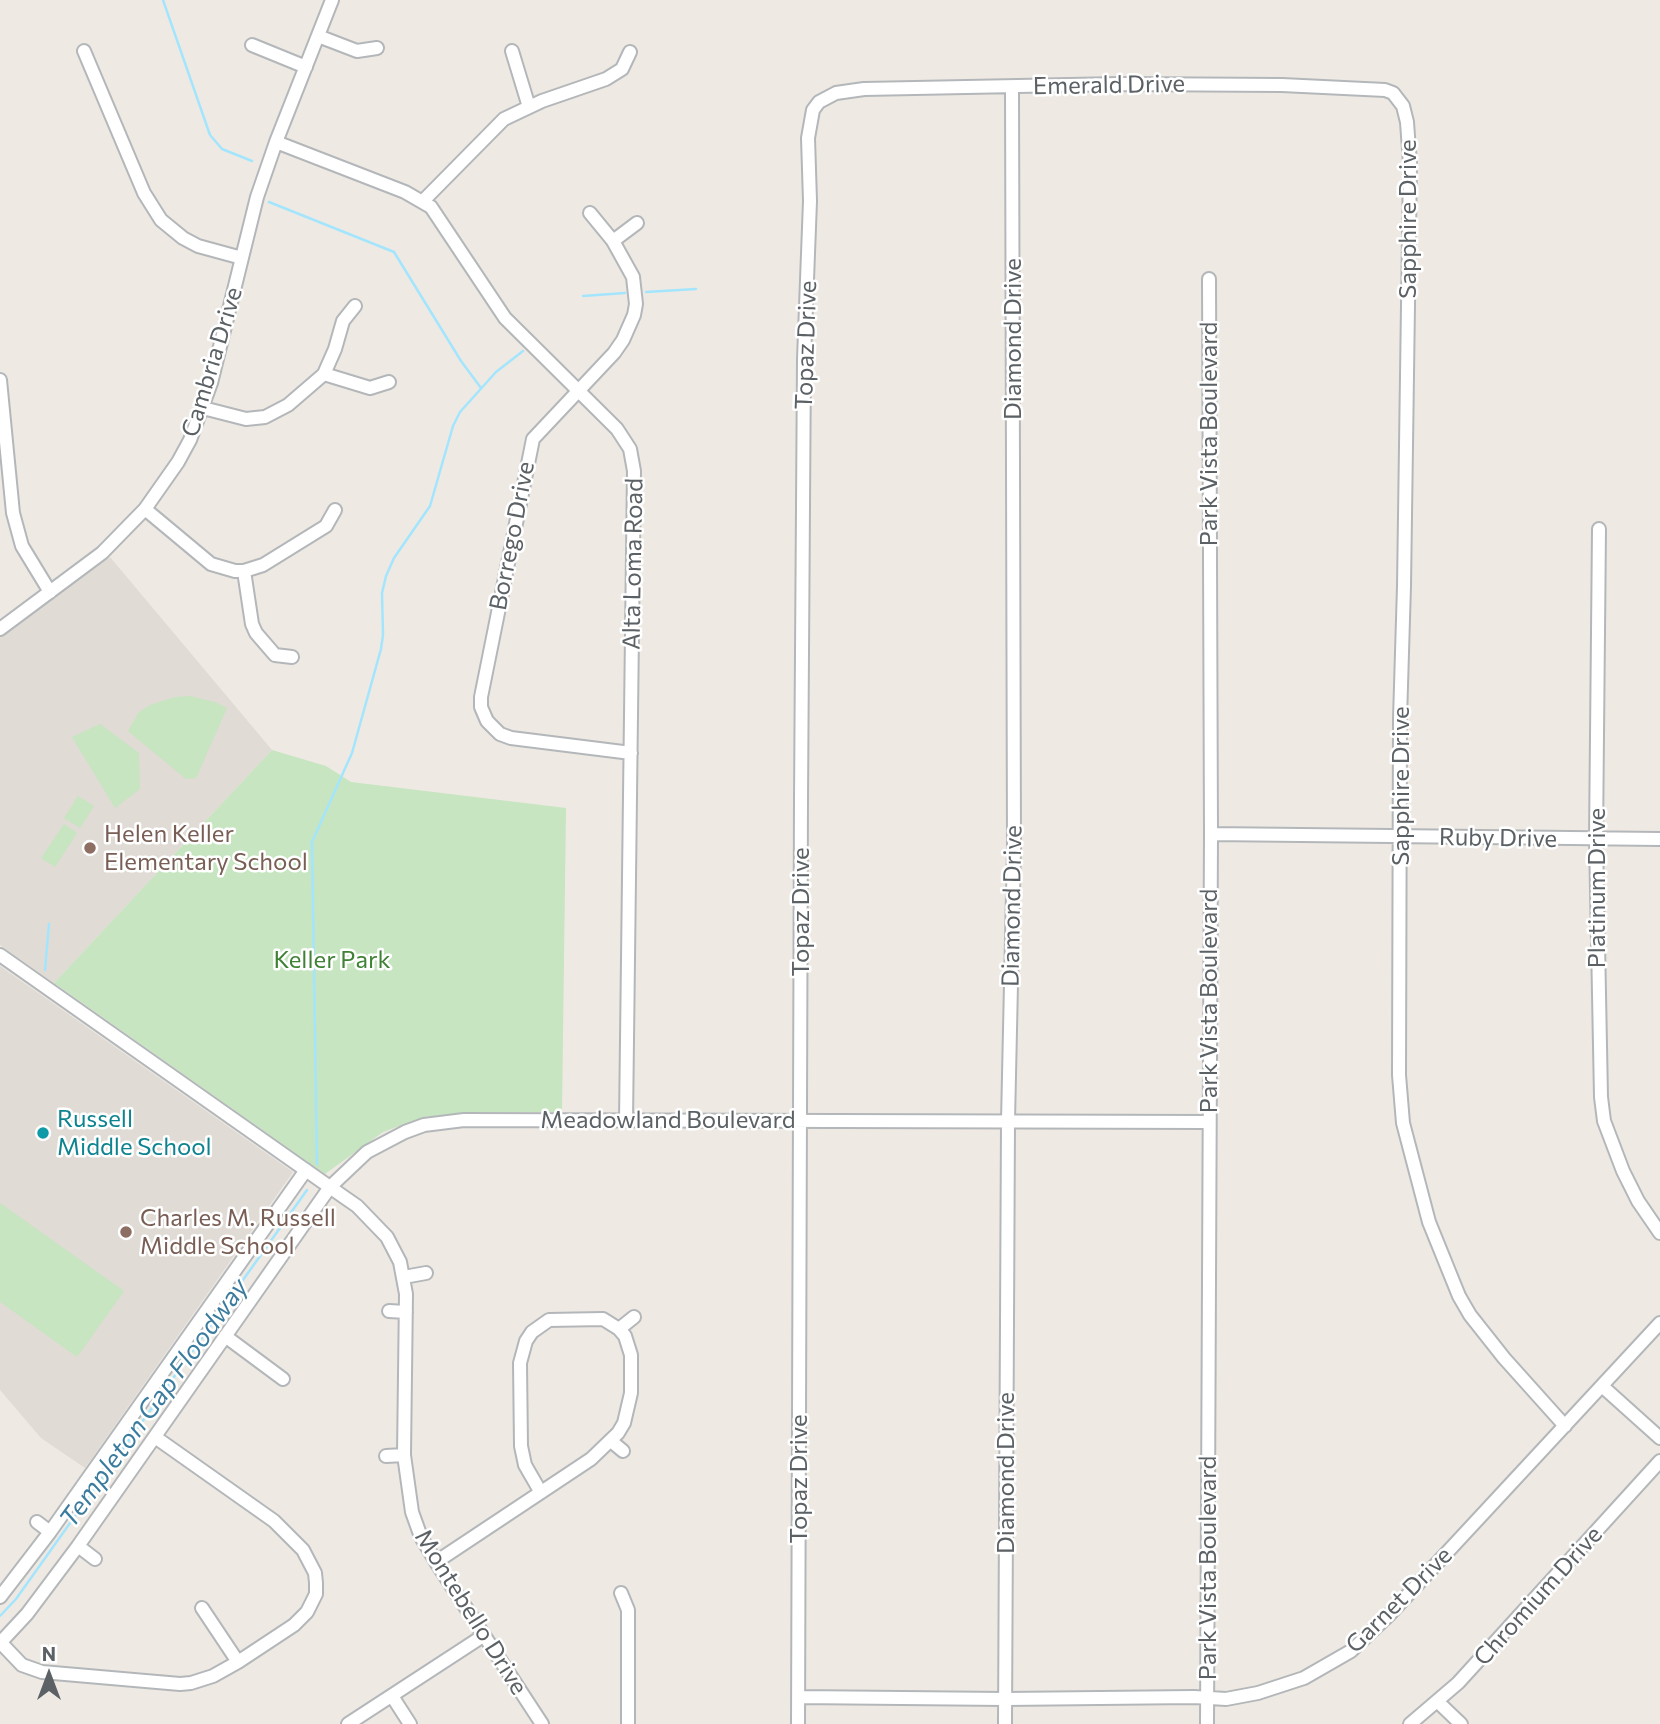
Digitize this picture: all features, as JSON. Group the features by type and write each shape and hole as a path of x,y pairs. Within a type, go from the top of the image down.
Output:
{"street":[{"name":"Cambria Drive","path":"0,629 102,553 145,509 178,462 202,408 257,197 332,0"},
{"path":"318,36 357,51 377,48"},
{"path":"252,46 306,67"},
{"path":"84,51 144,192 161,220 198,246 242,258"},
{"path":"512,51 529,107"},
{"path":"423,201 504,119 606,79 622,69 630,52"},
{"name":"Emerald Drive","path":"819,102 849,90 1133,84 1374,88 1393,93 1399,99"},
{"name":"Diamond Drive","path":"1006,1724 1007,1121 1014,847 1013,87"},
{"name":"Sapphire Drive","path":"1399,99 1406,114 1410,148 1400,837 1399,1075 1403,1123 1438,1249 1450,1278 1470,1315 1504,1358 1565,1426"},
{"name":"Topaz Drive","path":"798,1724 804,359 808,277 809,128 812,112 819,102"},
{"path":"117,126 130,120"},
{"name":"Alta Loma Road","path":"276,142 423,201 438,216 505,318 617,429 633,460 626,1121"},
{"name":"Borrego Drive","path":"590,213 613,242 633,278 636,304 634,315 614,353 537,434 530,446 484,678 481,707 492,727 511,738 631,752"},
{"path":"613,242 637,223"},
{"name":"Park Vista Boulevard","path":"1207,1724 1211,834 1209,279"},
{"path":"202,408 235,418 265,417 288,405 324,374 343,321 355,306"},
{"path":"324,374 370,388 389,382"},
{"path":"0,380 13,513 22,547 50,592"},
{"path":"145,509 211,565 234,571 263,565 326,526 335,510"},
{"name":"Platinum Drive","path":"1599,529 1596,839 1602,1108 1612,1147 1623,1171 1638,1201 1660,1233"},
{"path":"244,571 252,624 256,633 275,655 292,657"},
{"name":"Ruby Drive","path":"1211,834 1660,839"},
{"name":"Montebello Drive","path":"0,956 357,1206 387,1237 395,1250 404,1277 404,1455 412,1512 421,1536 436,1562 541,1724"},
{"name":"Meadowland Boulevard","path":"0,1643 27,1614 78,1546 330,1187 367,1152 386,1141 424,1125 464,1120 1208,1122"},
{"path":"0,1597 50,1532 306,1170"},
{"path":"404,1277 426,1273"},
{"path":"389,1311 406,1312"},
{"path":"619,1329 634,1317"},
{"path":"436,1562 591,1459 611,1441 624,1423 631,1392 629,1346 619,1329 603,1319 550,1320 526,1341 520,1363 521,1446 525,1465 540,1492"},
{"name":"Garnet Drive","path":"798,1697 1207,1699 1242,1697 1282,1687 1304,1678 1350,1651 1388,1615 1660,1323"},
{"path":"225,1336 283,1380"},
{"path":"1602,1386 1660,1438"},
{"path":"0,1643 22,1665 32,1669 180,1684 213,1676 238,1662 293,1625 307,1612 316,1594 315,1573 303,1550 284,1530 155,1437"},
{"path":"611,1441 623,1451"},
{"path":"386,1456 404,1455"},
{"name":"Chromium Drive","path":"1410,1724 1458,1683 1660,1461"},
{"path":"37,1522 50,1532"},
{"path":"78,1546 95,1559"},
{"path":"621,1593 628,1610 628,1724"},
{"path":"202,1608 238,1662"},
{"path":"348,1724 483,1636"},
{"path":"392,1696 411,1724"},
{"path":"1438,1702 1461,1724"}],"shaded area":[{"name":"Helen Keller Elementary School","path":"110,557 272,750 54,983 0,945 0,637"},
{"name":"Charles M. Russell Middle School","path":"0,966 293,1172 85,1468 41,1438 0,1390"}],"green space":[{"path":"190,696 227,708 196,778 186,779 128,731 139,712 150,705 175,697"},
{"path":"100,724 139,753 140,789 115,808 72,737"},
{"name":"Keller Park","path":"272,750 326,766 351,782 566,808 562,1112 473,1112 424,1117 383,1132 325,1174 54,983"},
{"path":"78,796 94,806 80,828 64,818"},
{"path":"64,824 77,833 55,867 41,858"},
{"path":"0,1203 124,1291 77,1357 0,1302"}],"waterway":[{"path":"163,0 210,135 222,149 252,161"},
{"path":"269,202 394,252 461,361 481,388"},
{"name":"Templeton Gap Floodway","path":"646,292 696,289"},
{"name":"Templeton Gap Floodway","path":"583,296 625,293"},
{"name":"Templeton Gap Floodway","path":"317,1164 312,842 352,753 381,649 382,593 386,576 394,558 430,506 453,426 460,412 496,372 523,351"},
{"path":"45,970 49,924"},
{"name":"Templeton Gap Floodway","path":"0,1616 16,1599 307,1190"}],"place":[{"name":"Helen Keller Elementary School","path":"90,848"},
{"name":"Russell Middle School","path":"43,1133"},
{"name":"Charles M. Russell Middle School","path":"126,1232"}]}
